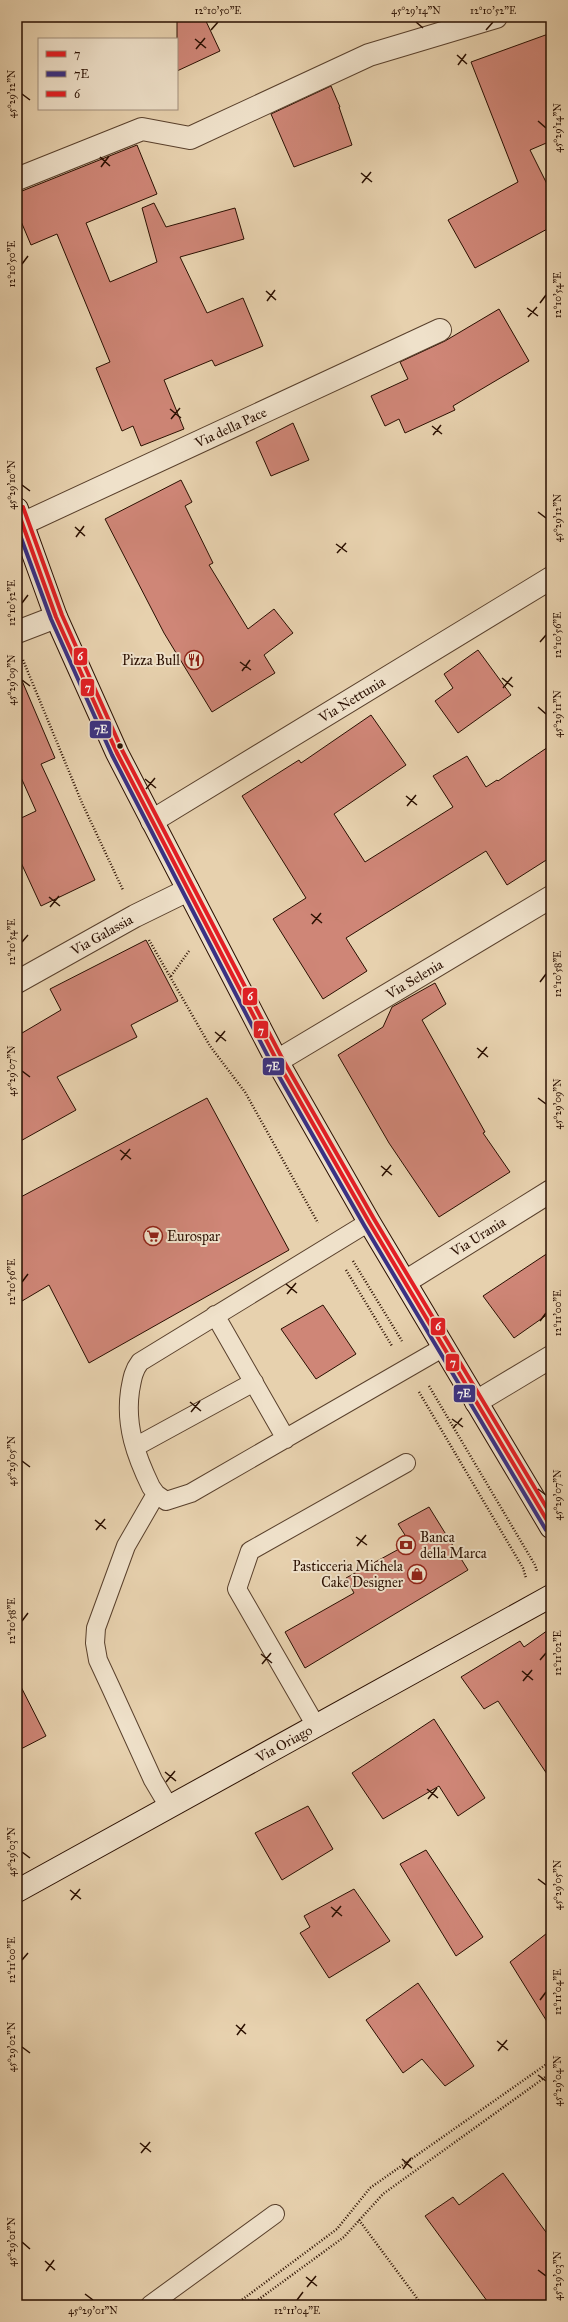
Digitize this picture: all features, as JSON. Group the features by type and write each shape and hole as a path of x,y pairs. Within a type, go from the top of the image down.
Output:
{"street":[{"path":"17,179 142,129 190,138 369,56 496,17"},
{"name":"Via della Pace","path":"20,517 440,330"},
{"path":"20,517 56,617 117,752 277,1061 369,1222 551,1528"},
{"name":"Via Nettunia","path":"152,822 551,578"},
{"path":"17,632 56,617"},
{"name":"Via Galassia","path":"17,982 135,916 188,890"},
{"name":"Via Selenia","path":"277,1061 551,897"},
{"name":"Via Urania","path":"405,1282 551,1191"},
{"path":"476,1402 551,1357"},
{"name":"Via Oriago","path":"17,1891 551,1596"}],"lane":[{"path":"369,1222 152,1353 138,1365 132,1381 128,1412 131,1437 144,1472 156,1494 166,1501 182,1497 286,1439 444,1347"},
{"path":"215,1315 286,1439"},
{"path":"135,1447 254,1382"},
{"path":"316,1726 237,1589 250,1551 406,1463"},
{"path":"156,1494 126,1546 96,1628 95,1644 98,1660 104,1674 153,1780 169,1806"},
{"path":"150,2305 275,2214"}],"path":[{"path":"23,659 82,803 135,916 210,1046 245,1092 317,1222 323,1226"},
{"path":"170,976 192,945"},
{"path":"356,1264 399,1336"},
{"path":"346,1270 523,1568 526,1575 526,1584"},
{"path":"428,1386 536,1565 537,1577"},
{"path":"235,2305 337,2229 370,2188 551,2061"},
{"path":"251,2305 344,2237 384,2194 551,2073"},
{"path":"359,2220 422,2305"}],"building":[{"path":"177,17 204,17 220,51 178,71"},
{"path":"551,33 551,141 530,150 551,192 551,227 475,268 448,220 518,182 471,62"},
{"path":"331,86 340,107 352,145 294,167 271,114"},
{"path":"137,145 157,194 86,223 110,282 157,262 142,208 154,203 166,227 235,208 244,239 180,257 207,313 243,298 263,346 215,366 212,360 164,380 184,429 141,446 133,426 122,431 96,368 110,362 57,234 31,245 17,212 17,193"},
{"path":"499,309 529,361 453,406 455,410 405,433 399,419 385,426 371,396 408,379 400,362 445,341"},
{"path":"293,423 309,460 271,476 256,442"},
{"path":"181,480 192,502 185,506 213,563 209,565 248,629 274,609 293,633 264,655 275,673 212,712 164,633 105,519"},
{"path":"478,650 511,695 458,733 435,701 453,688 444,674"},
{"path":"17,669 55,758 41,764 95,880 41,906 17,854 17,820 36,811 19,773 17,774"},
{"path":"371,715 406,765 334,814 365,862 453,807 433,776 467,756 486,787 497,780 498,781 551,745 551,857 507,885 486,851 346,938 367,971 323,999 273,919 306,898 242,796 299,760 301,763"},
{"path":"146,940 178,1001 131,1025 137,1037 57,1077 76,1110 17,1143 17,1036 61,1010 50,989"},
{"path":"435,983 446,1004 422,1020 485,1132 483,1133 510,1172 439,1217 389,1143 338,1055 383,1027 392,1007"},
{"name":"Eurospar","path":"207,1098 289,1250 89,1363 49,1285 17,1304 17,1199"},
{"path":"551,1251 551,1312 514,1338 483,1296"},
{"path":"323,1305 356,1354 316,1379 281,1329"},
{"path":"429,1507 468,1570 305,1668 285,1632 354,1593 346,1578 410,1543 398,1524"},
{"path":"551,1628 551,1780 498,1701 484,1709 461,1677 520,1641 524,1647"},
{"path":"17,1679 46,1736 17,1751"},
{"path":"434,1719 485,1798 458,1816 439,1786 383,1819 352,1773"},
{"path":"308,1806 333,1849 282,1880 255,1833"},
{"path":"426,1850 483,1937 456,1956 400,1864"},
{"path":"354,1889 390,1941 329,1978 300,1933 310,1927 304,1916"},
{"path":"551,1930 551,2028 510,1962"},
{"path":"418,1983 474,2066 445,2086 422,2059 403,2073 366,2020"},
{"path":"503,2173 551,2239 551,2305 490,2305 425,2216 453,2197 459,2205"}],"transit line":[{"name":"6","path":"23,507 62,615 122,750 282,1058 374,1219 551,1515"},
{"name":"7","path":"17,509 56,617 117,753 277,1061 369,1222 551,1527"},
{"name":"7E","path":"17,527 51,619 112,755 272,1064 364,1225 546,1530"}],"place":[{"name":"Pizza Bull","path":"194,660"},
{"name":"Eurospar","path":"153,1236"},
{"name":"Banca della Marca","path":"406,1545"},
{"name":"Pasticceria Michela Cake Designer","path":"417,1574"}]}
